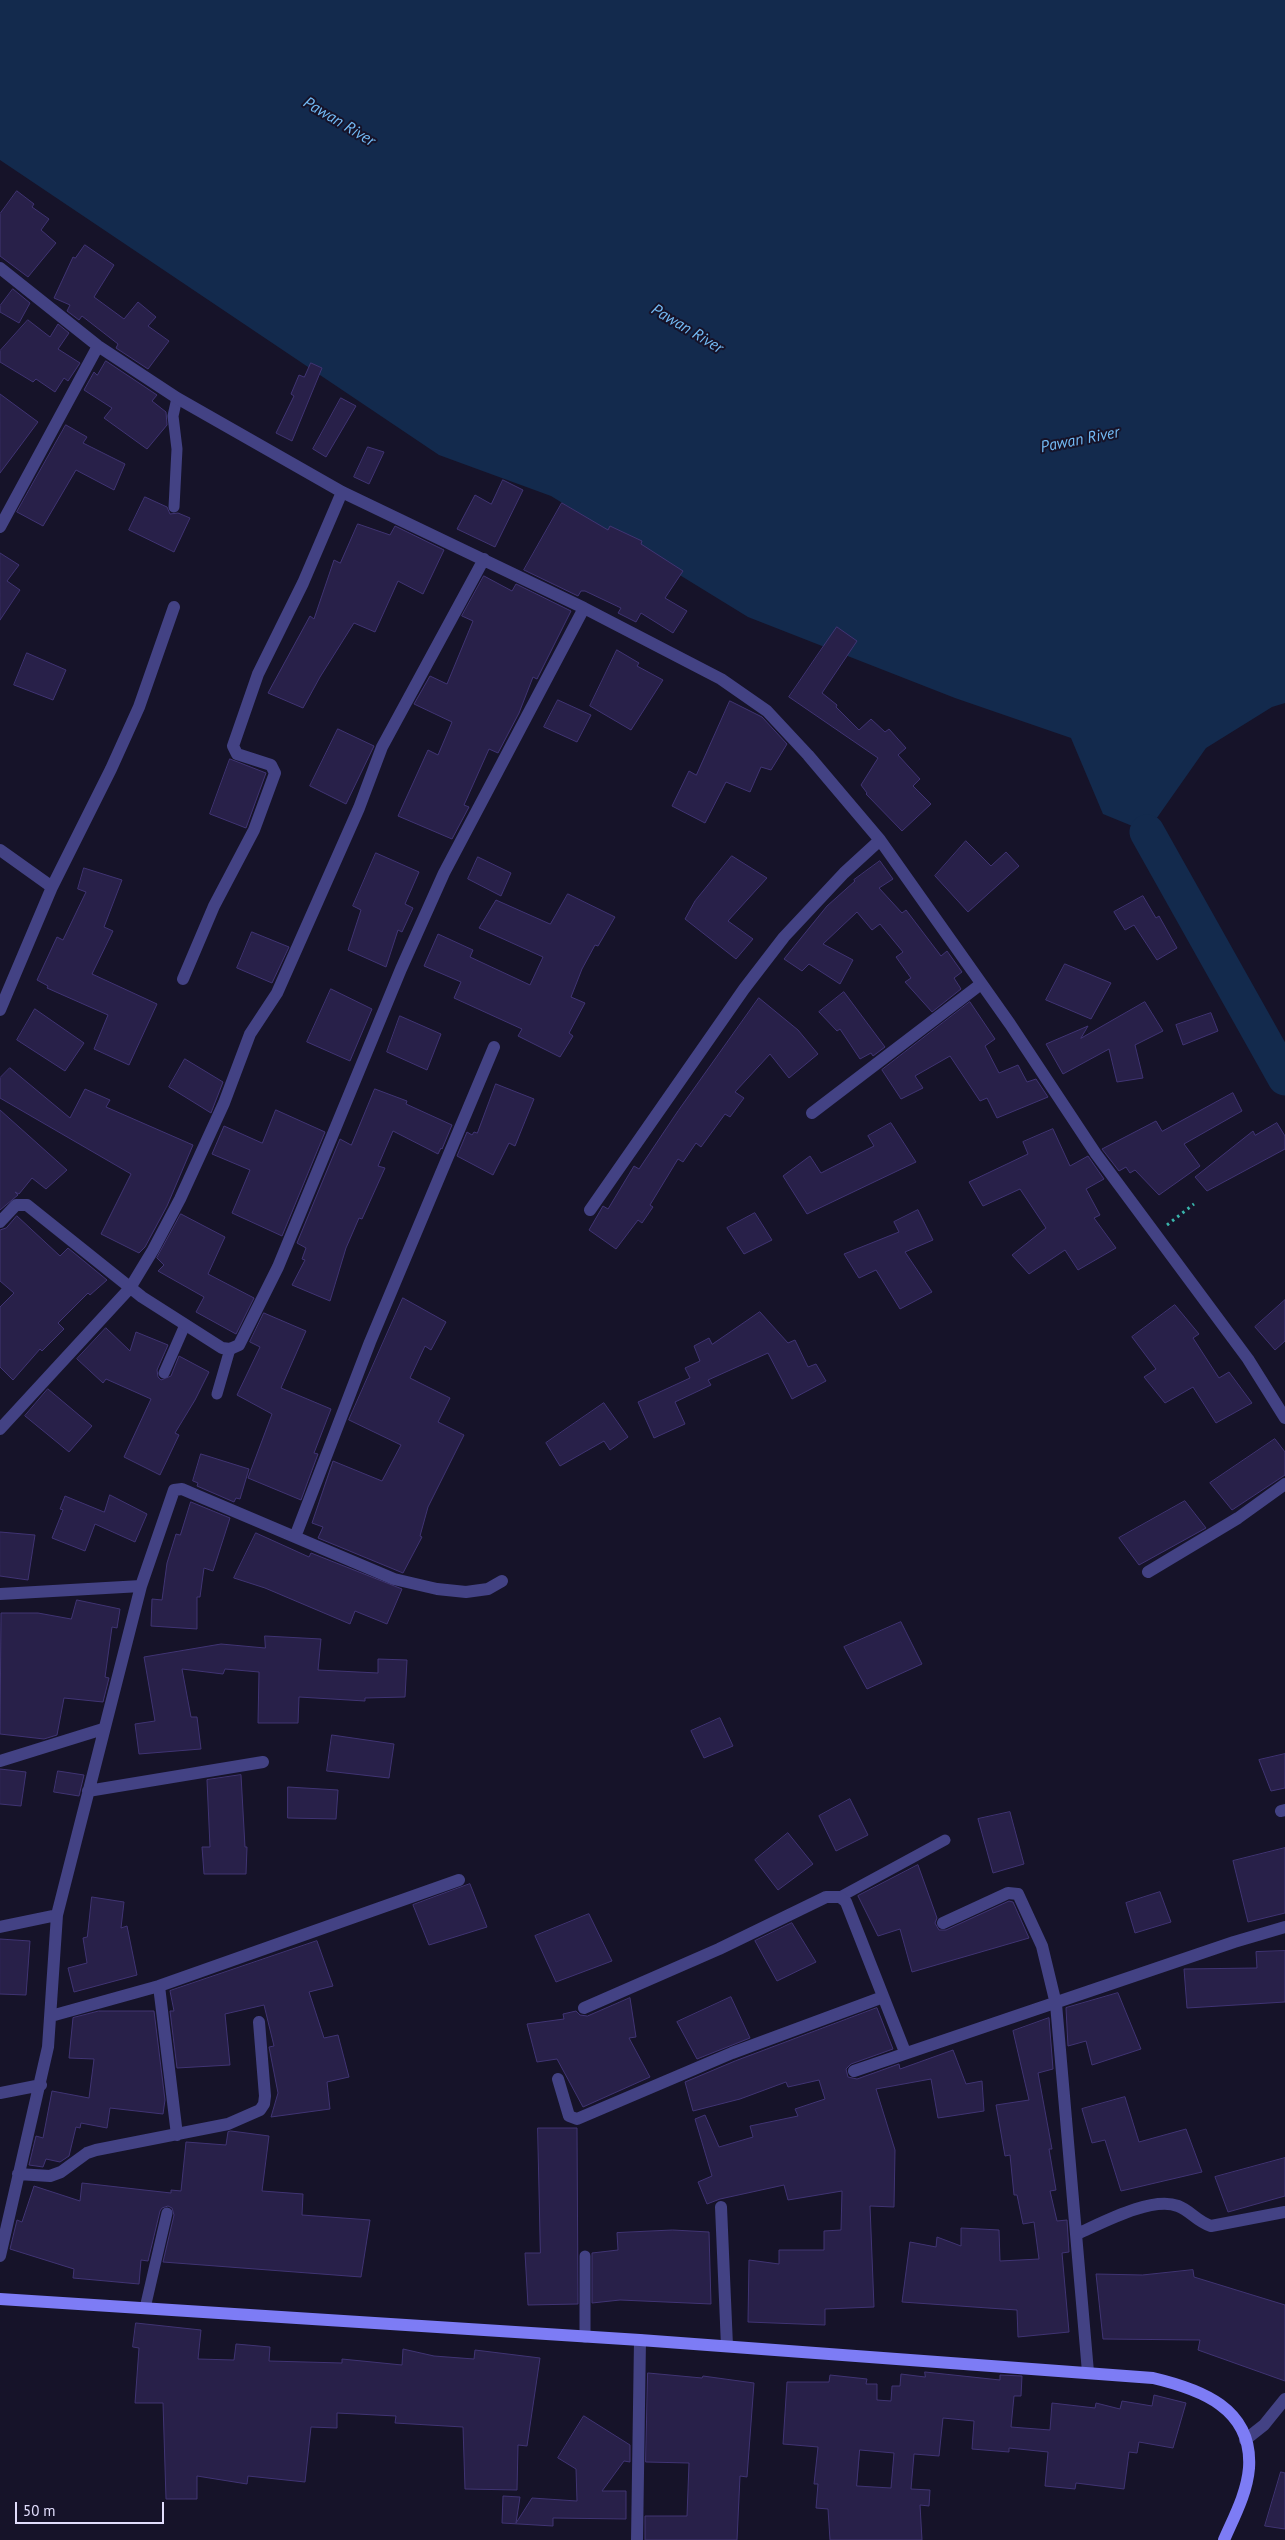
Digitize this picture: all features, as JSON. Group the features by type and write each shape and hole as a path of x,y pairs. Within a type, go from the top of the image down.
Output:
{"street":[{"path":"0,268 98,346 177,398 342,492 584,608 721,679 767,711 793,737 880,840 981,984 1079,1130 1248,1359 1285,1418"},
{"path":"0,527 98,346"},
{"path":"183,979 214,906 254,830 275,773 271,765 237,754 233,746 258,674 303,583 342,492"},
{"path":"0,1429 130,1288 180,1199 224,1103 250,1034 277,993 359,808 382,747 484,559"},
{"path":"0,1010 52,887 111,769 139,707 174,607"},
{"path":"0,1222 16,1205 27,1205 130,1288 222,1348 230,1349 237,1347 242,1341 278,1267 400,969 444,873 584,608"},
{"path":"590,1210 744,989 784,937 844,873 880,840"},
{"path":"0,850 52,887"},
{"path":"812,1113 981,984"},
{"path":"295,1537 370,1342 494,1047"},
{"path":"1148,1572 1238,1518 1285,1484"},
{"path":"0,2256 48,2048 57,1915 141,1586 174,1492 177,1489 196,1495 394,1579 437,1589 466,1592 488,1589 502,1581"},
{"path":"0,1594 141,1586"},
{"path":"0,1761 104,1729"},
{"path":"88,1791 263,1762"},
{"path":"51,2016 159,1986 460,1880"},
{"path":"943,1923 1008,1893 1018,1894 1042,1946 1056,2004 1088,2372"},
{"path":"584,2008 719,1949 826,1897 840,1897 846,1902 905,2052"},
{"path":"0,1927 57,1915"},
{"path":"854,2070 1056,2004 1234,1942 1285,1927"},
{"path":"159,1986 177,2135"},
{"path":"558,2079 569,2116 577,2119 732,2053 884,1997"},
{"path":"18,2174 50,2176 61,2172 87,2153 228,2124 260,2110 264,2104 265,2096 259,2022"},
{"path":"0,2094 41,2085"},
{"path":"1077,2234 1131,2211 1167,2204 1178,2206 1199,2222 1211,2226 1285,2212"},
{"path":"721,2207 727,2346"},
{"path":"0,2299 640,2340 1153,2378 1199,2391 1216,2400 1232,2415 1245,2440 1249,2456 1246,2484 1224,2540"},
{"path":"637,2540 640,2340"},
{"path":"1245,2440 1264,2425 1285,2399"}],"lane":[{"path":"174,507 176,449 173,416 177,398"},
{"path":"164,1372 185,1325"},
{"path":"218,1394 230,1349"},
{"path":"840,1897 945,1840"},
{"path":"145,2308 167,2213"},
{"path":"585,2256 585,2337"}],"path":[{"path":"1155,1235 1194,1204"}],"water":[{"name":"Pawan River","path":"0,0 1285,0 1285,703 1272,707 1206,748 1147,832 1103,814 1071,738 955,698 748,617 551,496 439,455 0,160"}],"building":[{"path":"17,191 34,204 32,207 49,219 41,230 56,243 28,277 0,256 0,214"},
{"path":"85,245 114,265 94,297 124,319 138,302 156,317 148,326 169,341 148,369 116,348 118,344 82,316 79,320 67,311 70,305 54,298 73,257 75,258"},
{"path":"13,289 30,303 19,323 0,312 0,306"},
{"path":"28,320 50,337 58,324 69,333 58,349 80,363 68,381 64,378 55,392 36,379 33,382 0,362 0,351"},
{"path":"106,361 157,395 152,401 166,412 167,425 147,449 104,418 112,408 84,390 94,372 97,375"},
{"path":"311,363 322,368 292,441 276,433 294,396 291,394 299,375 304,377"},
{"path":"0,394 38,422 0,473"},
{"path":"341,398 356,406 326,457 313,449"},
{"path":"66,425 87,437 83,443 125,464 114,490 76,470 43,526 17,512"},
{"path":"368,447 384,452 369,484 354,477"},
{"path":"503,480 523,490 495,547 457,529 475,495 491,504"},
{"path":"145,497 167,507 170,514 178,513 190,518 174,552 129,530"},
{"path":"562,503 608,530 610,526 642,541 641,544 683,571 665,598 687,611 673,633 641,613 636,622 618,613 621,608 585,591 581,591 578,596 524,570"},
{"path":"358,524 390,535 395,526 444,550 423,594 398,581 375,632 354,623 303,708 268,693 310,616 314,619 334,560 340,563"},
{"path":"0,553 19,565 7,581 20,590 0,620"},
{"path":"484,576 512,591 516,584 571,611 537,679 533,677 519,713 498,753 489,749 464,805 469,807 452,839 398,816 428,750 438,755 452,722 414,704 430,676 447,684 473,621 462,616"},
{"path":"837,627 857,641 822,693 837,705 836,707 859,730 871,719 885,732 889,729 906,748 898,755 920,779 913,786 931,804 902,831 866,794 861,785 878,758 789,697"},
{"path":"617,650 639,663 637,666 663,680 631,730 590,706"},
{"path":"27,653 66,670 53,700 14,685"},
{"path":"558,700 591,715 577,742 544,727"},
{"path":"730,701 762,717 787,744 771,770 761,767 750,792 726,782 705,823 672,806 689,771 696,775"},
{"path":"338,729 374,746 346,804 310,786"},
{"path":"230,759 266,773 246,828 210,814"},
{"path":"966,841 991,866 1006,852 1019,866 968,912 935,876"},
{"path":"376,853 419,872 405,904 413,908 402,932 398,930 386,967 348,950 361,910 353,906"},
{"path":"732,856 767,878 728,921 753,939 736,959 685,919 695,901"},
{"path":"478,857 511,873 501,896 468,879"},
{"path":"880,861 893,879 879,888 902,913 906,910 941,956 947,951 962,972 954,978 961,989 932,1012 905,982 911,978 896,957 903,952 880,924 872,930 857,912 823,944 853,960 840,984 809,964 802,971 784,959 827,906 854,880"},
{"path":"84,868 122,880 104,927 113,931 92,974 157,1004 129,1065 94,1049 108,1015 47,988 48,986 37,980 57,937 63,940 86,892 78,889"},
{"path":"568,894 615,917 598,946 595,945 582,969 571,997 585,1003 569,1033 573,1036 560,1057 518,1036 522,1029 454,998 461,982 424,966 438,934 473,950 470,957 530,985 543,957 479,928 496,900 550,924"},
{"path":"1143,896 1156,918 1159,916 1177,948 1157,960 1134,925 1125,930 1114,912"},
{"path":"252,932 289,947 272,983 237,968"},
{"path":"1065,964 1111,983 1091,1019 1046,1000"},
{"path":"331,989 372,1009 350,1061 307,1042"},
{"path":"844,992 885,1047 873,1056 871,1053 860,1059 840,1029 837,1031 819,1012"},
{"path":"759,998 798,1030 818,1054 789,1078 770,1054 735,1092 744,1098 730,1117 725,1114 701,1147 696,1143 683,1162 678,1159 650,1205 653,1207 642,1223 638,1220 616,1249 589,1230 603,1206 608,1209 634,1166 639,1169"},
{"path":"970,1002 995,1039 985,1046 999,1073 1018,1065 1027,1082 1036,1079 1048,1097 997,1118 987,1098 980,1101 950,1056 915,1076 923,1088 901,1099 882,1070"},
{"path":"1145,1002 1163,1031 1135,1045 1143,1078 1117,1082 1109,1049 1063,1074 1046,1044 1088,1026 1081,1038"},
{"path":"35,1009 84,1043 65,1071 17,1040"},
{"path":"1211,1013 1218,1031 1183,1045 1176,1025"},
{"path":"400,1016 441,1034 427,1070 387,1052"},
{"path":"185,1059 223,1082 211,1113 169,1087"},
{"path":"10,1068 70,1118 85,1089 110,1100 106,1107 193,1145 167,1206 145,1247 139,1253 101,1234 131,1174 0,1098 0,1078"},
{"path":"496,1084 534,1099 515,1146 509,1143 493,1175 457,1156 467,1132 472,1135 474,1132 477,1133"},
{"path":"375,1089 407,1101 406,1104 452,1125 438,1154 393,1131 378,1166 385,1168 362,1219 359,1218 346,1248 330,1301 292,1285 305,1260 302,1259 306,1248 297,1243 340,1139 351,1145"},
{"path":"1233,1093 1242,1111 1184,1144 1200,1166 1159,1195 1135,1170 1130,1173 1126,1167 1119,1171 1102,1149 1156,1121 1162,1131"},
{"path":"0,1110 67,1170 46,1189 32,1178 19,1194 15,1192 18,1195 0,1210"},
{"path":"276,1110 325,1132 282,1236 232,1213 250,1170 212,1154 224,1126 262,1143"},
{"path":"891,1123 916,1162 807,1214 783,1176 810,1156 821,1173 874,1146 868,1136"},
{"path":"1277,1123 1285,1136 1285,1149 1207,1191 1195,1177 1253,1131 1255,1135"},
{"path":"1053,1129 1070,1166 1088,1156 1104,1179 1086,1189 1100,1215 1094,1218 1116,1248 1078,1270 1065,1250 1029,1274 1012,1255 1046,1228 1020,1189 983,1206 969,1182 1028,1154 1023,1142"},
{"path":"918,1210 933,1240 905,1252 932,1292 900,1309 876,1270 859,1278 844,1254 899,1232 894,1222"},
{"path":"755,1213 772,1240 744,1254 727,1228"},
{"path":"181,1214 225,1237 208,1274 254,1298 236,1334 196,1312 204,1297 158,1271 164,1265 157,1258"},
{"path":"17,1216 60,1256 68,1248 107,1280 90,1295 88,1293 58,1323 64,1329 42,1351 40,1349 13,1380 0,1367 0,1307 14,1293 0,1281 0,1230 6,1228"},
{"path":"403,1298 446,1322 431,1350 425,1346 410,1378 450,1398 438,1422 464,1435 428,1507 420,1536 422,1537 403,1573 318,1538 323,1527 312,1523 333,1461 382,1481 401,1445 349,1420"},
{"path":"1285,1300 1285,1341 1275,1350 1255,1327"},
{"path":"1175,1305 1199,1334 1193,1338 1219,1378 1229,1372 1252,1403 1216,1423 1193,1387 1165,1403 1144,1377 1156,1369 1132,1337"},
{"path":"760,1312 788,1343 795,1340 808,1367 816,1364 826,1381 792,1399 768,1353 708,1380 711,1385 675,1402 685,1424 654,1438 638,1402 690,1378 685,1368 700,1361 694,1346 709,1338 712,1344"},
{"path":"264,1313 306,1331 281,1388 331,1409 314,1453 318,1454 301,1500 248,1478 272,1414 237,1395 260,1347 250,1342"},
{"path":"106,1328 130,1351 136,1332 168,1345 157,1370 158,1377 161,1380 171,1376 179,1356 209,1372 175,1433 179,1435 160,1475 124,1457 151,1399 106,1379 103,1383 77,1359"},
{"path":"48,1389 92,1426 69,1452 25,1416"},
{"path":"604,1403 628,1437 610,1450 604,1441 560,1466 546,1443"},
{"path":"1275,1439 1285,1452 1285,1475 1232,1510 1210,1483"},
{"path":"201,1454 249,1469 240,1499 236,1498 234,1502 197,1486 198,1483 193,1481"},
{"path":"110,1495 147,1514 135,1542 95,1524 85,1551 52,1538 63,1510 60,1509 65,1496 104,1512"},
{"path":"1185,1501 1206,1528 1139,1565 1119,1538"},
{"path":"191,1502 230,1518 213,1571 204,1568 200,1597 197,1597 197,1629 151,1626 152,1599 162,1600 167,1563 176,1534 180,1535"},
{"path":"0,1532 35,1535 28,1580 0,1576"},
{"path":"256,1533 309,1557 311,1553 402,1589 387,1624 355,1611 350,1624 265,1588 234,1578"},
{"path":"77,1600 120,1609 117,1628 112,1627 105,1677 109,1678 103,1702 64,1698 57,1735 44,1739 0,1734 1,1613 38,1613 71,1619"},
{"path":"901,1622 922,1664 867,1689 844,1647"},
{"path":"265,1636 321,1639 318,1670 378,1673 378,1659 407,1660 405,1697 365,1698 365,1701 299,1697 298,1723 258,1723 259,1672 225,1669 223,1674 182,1669 191,1717 197,1717 201,1749 139,1754 135,1724 155,1721 144,1657 221,1644 265,1648"},
{"path":"720,1718 733,1746 704,1758 691,1731"},
{"path":"332,1735 394,1744 389,1778 327,1771"},
{"path":"1285,1754 1285,1788 1271,1791 1259,1760"},
{"path":"0,1769 26,1772 21,1806 0,1804"},
{"path":"58,1771 84,1775 79,1796 54,1792"},
{"path":"241,1775 245,1847 247,1847 246,1874 204,1874 202,1847 210,1847 207,1780"},
{"path":"288,1787 338,1790 336,1819 288,1818"},
{"path":"850,1799 868,1835 836,1851 819,1816"},
{"path":"1010,1812 1024,1864 993,1873 978,1819"},
{"path":"788,1833 813,1864 778,1890 755,1860"},
{"path":"1285,1848 1285,1913 1248,1922 1233,1861"},
{"path":"918,1865 937,1918 935,1923 939,1930 946,1930 1009,1901 1013,1902 1029,1938 912,1972 900,1929 878,1936 858,1896"},
{"path":"470,1884 487,1927 429,1945 413,1905"},
{"path":"1160,1892 1171,1922 1135,1933 1126,1903"},
{"path":"92,1897 124,1902 121,1928 127,1926 137,1975 74,1992 68,1968 87,1963 83,1938 87,1937"},
{"path":"589,1914 612,1961 556,1982 535,1936"},
{"path":"792,1923 816,1962 777,1981 755,1941"},
{"path":"0,1939 30,1941 26,1995 0,1994"},
{"path":"317,1941 333,1986 309,1992 324,2038 338,2035 349,2077 327,2082 330,2109 271,2117 278,2093 269,2047 274,2046 264,2005 225,2014 230,2065 177,2068 170,2011 174,2011 170,1991"},
{"path":"1285,1951 1285,2002 1187,2008 1184,1969 1257,1968 1256,1952"},
{"path":"1118,1993 1141,2049 1092,2065 1086,2041 1068,2046 1066,2008"},
{"path":"731,1997 750,2038 697,2059 677,2022"},
{"path":"630,1998 636,2037 629,2038 650,2077 583,2107 557,2059 537,2062 527,2024 564,2019 563,2014 576,2011 580,2015 587,2016"},
{"path":"877,2008 893,2049 851,2064 846,2069 848,2077 857,2079 899,2064 900,2069 953,2050 966,2084 982,2081 984,2111 938,2118 931,2079 876,2089 895,2150 894,2207 870,2206 874,2307 825,2309 825,2325 748,2322 749,2260 779,2264 779,2250 824,2250 824,2231 841,2230 842,2191 788,2200 784,2185 720,2199 707,2204 698,2182 712,2176 695,2119 705,2115 719,2147 753,2137 750,2126 798,2116 795,2109 825,2099 819,2080 788,2087 786,2082 740,2099 693,2111 685,2082 735,2061"},
{"path":"99,2011 154,2011 165,2100 163,2114 110,2108 107,2128 81,2123 80,2128 76,2127 69,2156 60,2162 46,2159 43,2167 29,2165 36,2136 43,2138 52,2091 89,2098 94,2059 69,2058 73,2018"},
{"path":"1049,2018 1053,2069 1038,2073 1052,2149 1049,2149 1056,2190 1050,2191 1057,2221 1067,2220 1069,2252 1062,2253 1069,2332 1018,2337 1017,2310 902,2302 910,2242 936,2247 937,2237 961,2246 961,2228 999,2230 1000,2261 1039,2259 1034,2222 1023,2224 1017,2195 1014,2195 1010,2155 1005,2156 996,2105 1029,2100 1013,2031"},
{"path":"1125,2097 1139,2142 1186,2129 1202,2172 1121,2191 1105,2140 1092,2143 1082,2109"},
{"path":"538,2128 577,2128 578,2304 528,2305 525,2253 540,2253"},
{"path":"228,2132 269,2136 262,2191 303,2194 302,2215 370,2220 361,2277 163,2262 174,2215 172,2208 168,2206 160,2211 148,2261 141,2260 139,2284 73,2278 74,2269 10,2249 17,2220 22,2222 34,2186 80,2201 82,2183 171,2193 171,2190 181,2191 186,2142 226,2145"},
{"path":"1285,2158 1285,2196 1228,2212 1215,2177"},
{"path":"673,2230 709,2232 711,2304 620,2300 592,2303 592,2253 618,2250 617,2233"},
{"path":"1193,2270 1194,2277 1285,2305 1285,2381 1198,2350 1200,2340 1103,2339 1096,2274 1142,2275"},
{"path":"136,2323 201,2330 198,2359 234,2360 236,2344 270,2347 269,2361 342,2363 342,2359 402,2365 403,2349 434,2356 474,2359 475,2350 540,2358 527,2446 518,2445 517,2490 465,2489 463,2427 395,2423 396,2416 337,2413 337,2428 311,2427 305,2482 248,2476 247,2484 197,2476 197,2499 166,2499 163,2403 135,2403 139,2348 133,2347"},
{"path":"925,2372 1000,2380 1000,2375 1022,2376 1021,2396 1014,2396 1011,2427 1050,2430 1052,2403 1095,2408 1096,2403 1120,2409 1122,2401 1152,2406 1154,2395 1186,2403 1173,2448 1139,2442 1137,2453 1129,2452 1124,2489 1076,2483 1075,2489 1045,2486 1048,2452 1009,2448 1009,2452 972,2449 974,2421 943,2418 939,2456 914,2454 911,2489 930,2490 929,2506 920,2505 922,2540 830,2540 828,2509 816,2508 818,2484 814,2484 818,2447 783,2444 787,2382 829,2382 830,2375 867,2379 866,2384 877,2384 877,2400 891,2401 892,2386 900,2386 901,2374 925,2377","holes":["860,2450 894,2453 891,2488 857,2486"]},
{"path":"648,2373 702,2378 703,2376 754,2383 747,2477 740,2476 737,2540 645,2540 645,2516 687,2516 689,2463 646,2462"},
{"path":"584,2416 630,2445 630,2462 624,2461 602,2491 626,2491 626,2519 553,2518 553,2526 502,2523 503,2496 520,2497 516,2523 532,2498 577,2501 576,2469 558,2458"},
{"path":"1281,2472 1285,2473 1285,2529 1265,2526"}],"waterway":[{"path":"1147,832 1285,1078"}]}
